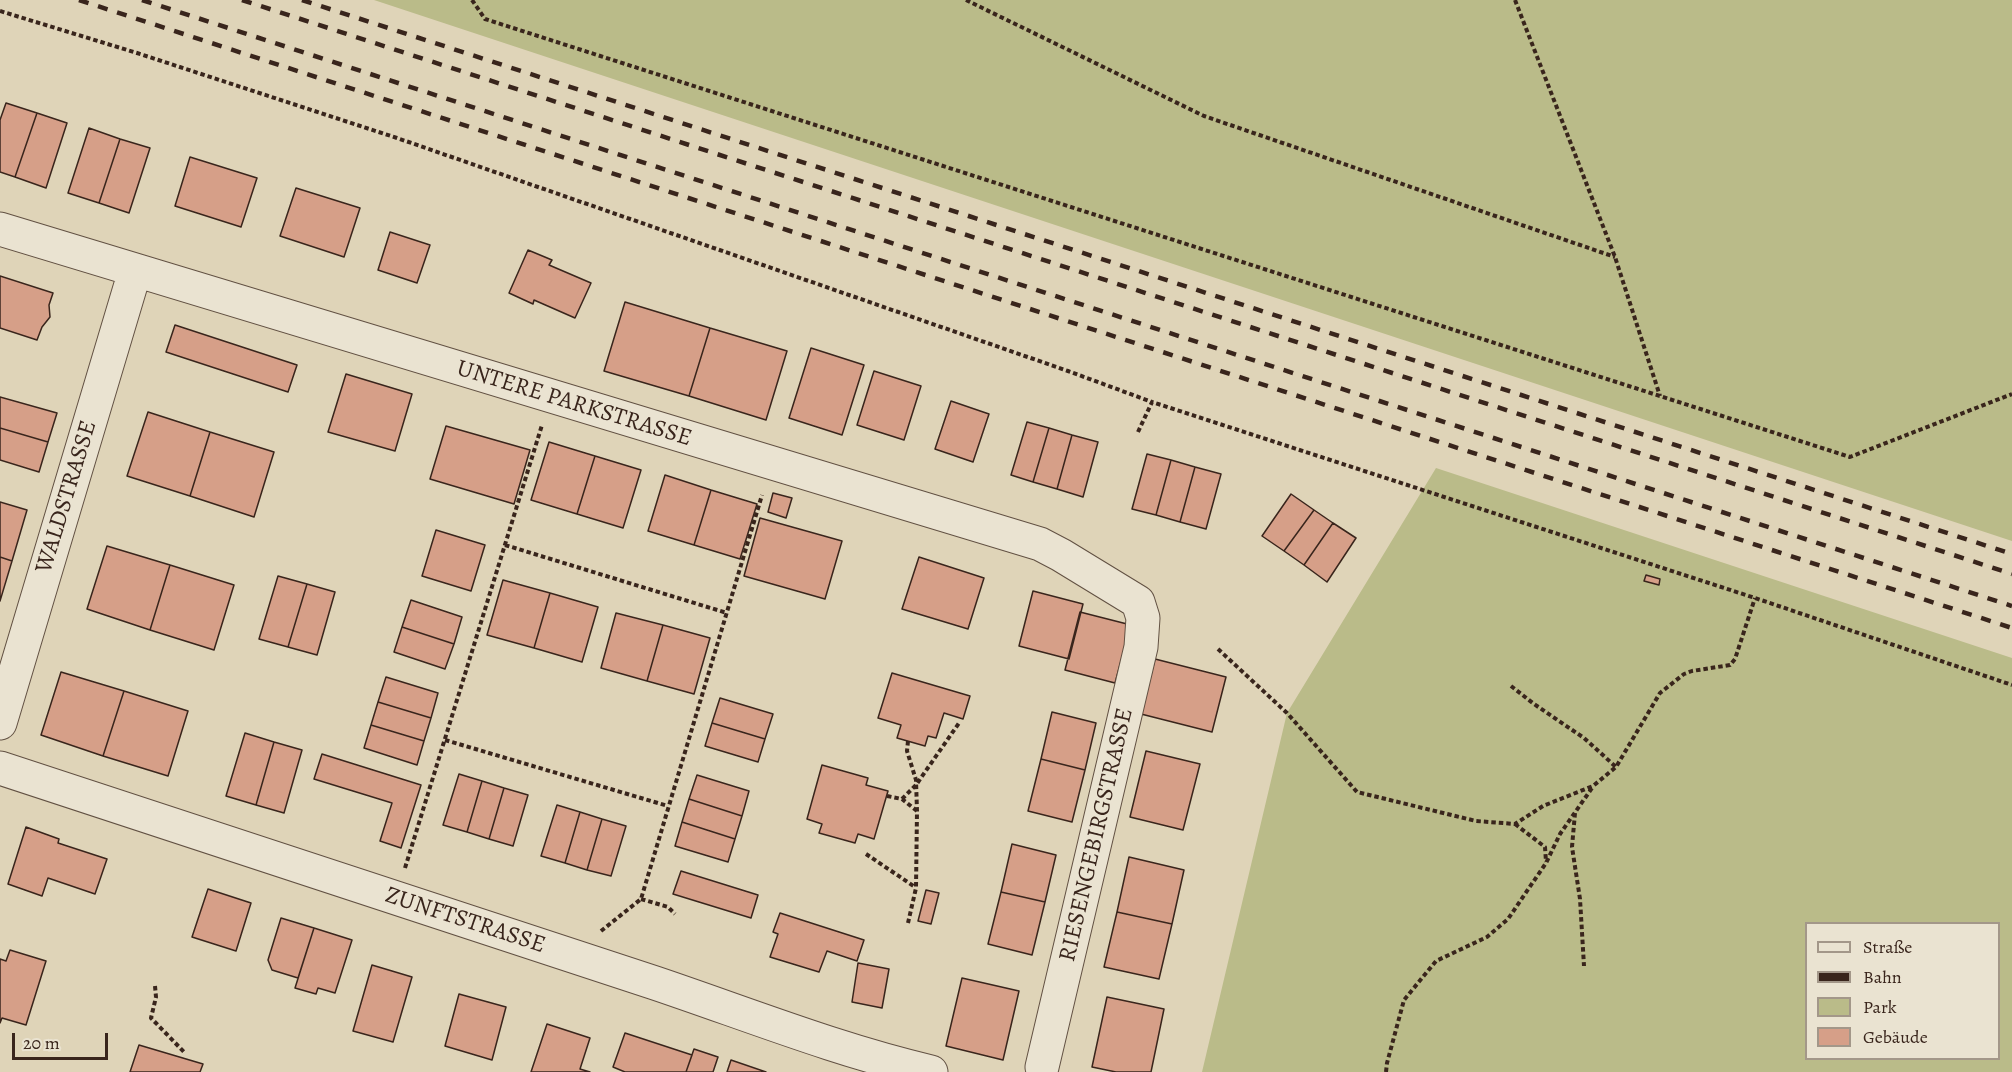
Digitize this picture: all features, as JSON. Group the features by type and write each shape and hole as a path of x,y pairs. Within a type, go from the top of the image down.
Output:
{"street":[{"name":"UNTERE PARKSTRASSE","path":"0,230 1040,544 1138,602"},
{"name":"WALDSTRASSE","path":"0,723 135,271"},
{"name":"RIESENGEBIRGSTRASSE","path":"1036,1070 1140,647 1143,618 1138,602"},
{"name":"ZUNFTSTRASSE","path":"0,768 884,1061 931,1072"}],"path":[{"path":"472,0 485,20 1850,457 2012,393"},
{"path":"966,0 1204,116 1615,257"},
{"path":"1515,0 1615,257 1660,396"},
{"path":"0,11 397,138 1152,402 1755,598 2012,685"},
{"path":"1138,432 1152,402"},
{"path":"395,898 543,422"},
{"path":"570,956 641,899 764,488"},
{"path":"505,545 727,613"},
{"path":"1515,824 1543,807 1593,786 1617,768 1660,693 1684,674 1730,665 1755,598"},
{"path":"1218,650 1287,712 1357,792 1476,821 1515,824 1545,847 1546,862"},
{"path":"1511,686 1584,738 1617,768"},
{"path":"902,799 916,785 959,723"},
{"path":"445,740 668,807"},
{"path":"908,741 907,751 916,785 917,811 916,888 908,923"},
{"path":"1386,1072 1404,1000 1436,961 1487,937 1508,919 1546,862 1560,834 1593,786"},
{"path":"887,796 902,799 917,811"},
{"path":"1575,812 1572,846 1580,899 1584,966"},
{"path":"866,854 916,888"},
{"path":"641,899 668,907 675,914"},
{"path":"155,986 156,997 151,1018 185,1053"}],"green space":[{"path":"374,0 2012,0 2012,541"},
{"path":"1436,468 2012,658 2012,1072 1202,1072 1287,713"}],"building":[{"path":"6,103 37,113 15,177 0,172 0,120"},
{"path":"37,113 67,123 46,188 15,177"},
{"path":"89,128 120,139 99,203 68,193"},
{"path":"120,139 150,148 129,213 99,203"},
{"path":"190,157 257,178 241,227 175,206"},
{"path":"296,188 360,208 344,257 280,236"},
{"path":"390,232 430,245 417,283 378,270"},
{"path":"528,250 552,260 549,265 591,283 575,318 534,300 533,304 509,293"},
{"path":"0,276 53,293 49,305 50,317 42,327 37,340 0,328"},
{"path":"625,302 710,328 689,396 604,371"},
{"path":"175,325 297,365 288,392 166,352"},
{"path":"710,328 787,351 766,420 689,396"},
{"path":"811,348 864,365 842,435 789,418"},
{"path":"874,371 921,386 904,440 857,425"},
{"path":"346,374 412,394 395,451 328,432"},
{"path":"0,397 57,413 48,442 0,428"},
{"path":"951,401 989,414 973,462 935,449"},
{"path":"148,412 210,432 190,496 127,476"},
{"path":"1027,422 1049,428 1033,482 1011,475"},
{"path":"446,426 530,450 514,504 430,479"},
{"path":"0,428 48,442 39,472 0,460"},
{"path":"1049,428 1072,435 1057,489 1033,482"},
{"path":"210,432 274,452 254,517 190,496"},
{"path":"1072,435 1098,442 1083,497 1057,489"},
{"path":"549,442 595,456 577,514 531,500"},
{"path":"1147,454 1171,460 1156,515 1132,509"},
{"path":"595,456 641,470 623,528 577,514"},
{"path":"1171,460 1195,467 1180,522 1156,515"},
{"path":"1195,467 1221,474 1206,529 1180,522"},
{"path":"665,475 711,490 694,545 648,531"},
{"path":"711,490 757,504 740,559 694,545"},
{"path":"773,493 792,498 786,518 768,512"},
{"path":"1291,494 1314,510 1284,551 1262,536"},
{"path":"0,502 27,510 12,561 0,557"},
{"path":"1314,510 1333,523 1304,565 1284,551"},
{"path":"760,518 842,541 825,599 744,576"},
{"path":"1333,523 1356,538 1327,582 1304,565"},
{"path":"436,530 485,545 471,591 422,576"},
{"path":"107,546 170,565 150,630 87,609"},
{"path":"0,557 12,561 0,601"},
{"path":"919,557 984,578 968,629 902,609"},
{"path":"170,565 234,585 214,650 150,630"},
{"path":"1646,575 1660,579 1659,585 1644,581"},
{"path":"278,576 307,584 288,647 259,639"},
{"path":"503,580 550,593 534,648 487,635"},
{"path":"307,584 335,592 317,655 288,647"},
{"path":"1033,591 1083,604 1069,659 1019,646"},
{"path":"550,593 598,607 582,662 534,648"},
{"path":"411,600 462,617 454,644 402,627"},
{"path":"1080,612 1131,625 1115,683 1065,670"},
{"path":"616,613 663,625 647,681 601,668"},
{"path":"663,625 710,638 694,694 647,681"},
{"path":"402,627 454,644 445,669 394,652"},
{"path":"1155,659 1226,677 1212,732 1141,714"},
{"path":"61,672 124,691 103,756 41,735"},
{"path":"892,673 970,696 963,719 944,713 936,738 928,736 925,746 897,738 901,725 878,718"},
{"path":"386,677 438,693 431,718 378,702"},
{"path":"124,691 188,711 168,776 103,756"},
{"path":"720,698 773,714 765,739 712,723"},
{"path":"378,702 431,718 424,741 371,725"},
{"path":"1052,712 1096,723 1085,770 1041,759"},
{"path":"712,723 765,739 758,762 705,746"},
{"path":"371,725 424,741 417,765 364,748"},
{"path":"245,733 274,742 256,805 226,796"},
{"path":"274,742 302,750 284,813 256,805"},
{"path":"1146,751 1200,764 1183,830 1130,817"},
{"path":"322,754 421,785 401,848 380,841 392,803 314,779"},
{"path":"1041,759 1085,770 1072,822 1028,811"},
{"path":"822,765 868,778 866,785 888,791 874,839 858,834 855,843 819,833 822,824 807,819"},
{"path":"459,774 482,781 467,832 443,825"},
{"path":"697,775 749,791 742,816 689,799"},
{"path":"482,781 504,788 489,839 467,832"},
{"path":"504,788 528,795 513,846 489,839"},
{"path":"689,799 742,816 735,839 682,822"},
{"path":"557,805 580,812 565,863 541,856"},
{"path":"580,812 602,819 587,870 565,863"},
{"path":"602,819 626,826 611,876 587,870"},
{"path":"682,822 735,839 728,862 675,846"},
{"path":"26,827 59,839 58,843 107,859 95,894 48,878 42,896 8,884"},
{"path":"1012,844 1056,855 1045,902 1001,892"},
{"path":"1129,857 1184,870 1172,924 1117,912"},
{"path":"681,871 758,895 751,918 673,894"},
{"path":"208,889 251,903 236,951 192,937"},
{"path":"926,890 939,893 931,924 918,921"},
{"path":"1001,892 1045,902 1032,955 988,944"},
{"path":"1117,912 1172,924 1159,979 1104,967"},
{"path":"780,913 864,940 857,961 827,951 819,972 770,957 778,934 773,932"},
{"path":"281,918 314,928 298,978 272,970 268,960"},
{"path":"314,928 352,940 335,993 318,988 316,994 295,988"},
{"path":"10,950 46,961 26,1025 2,1018 0,1023 0,959 6,961"},
{"path":"858,963 889,969 882,1008 852,1002"},
{"path":"372,965 412,977 393,1042 353,1031"},
{"path":"962,978 1019,991 1003,1060 946,1046"},
{"path":"459,994 506,1007 492,1060 445,1046"},
{"path":"1107,997 1164,1009 1151,1072 1116,1072 1092,1067"},
{"path":"547,1024 590,1038 580,1069 590,1072 531,1072"},
{"path":"625,1033 692,1055 686,1072 625,1072 613,1067"},
{"path":"139,1045 203,1064 200,1072 130,1072"},
{"path":"694,1049 718,1057 713,1072 686,1072"},
{"path":"731,1060 766,1072 727,1072"}],"railway":[{"path":"79,0 2012,628"},
{"path":"142,0 2012,606"},
{"path":"242,0 2012,574"},
{"path":"302,0 2012,554"}]}
